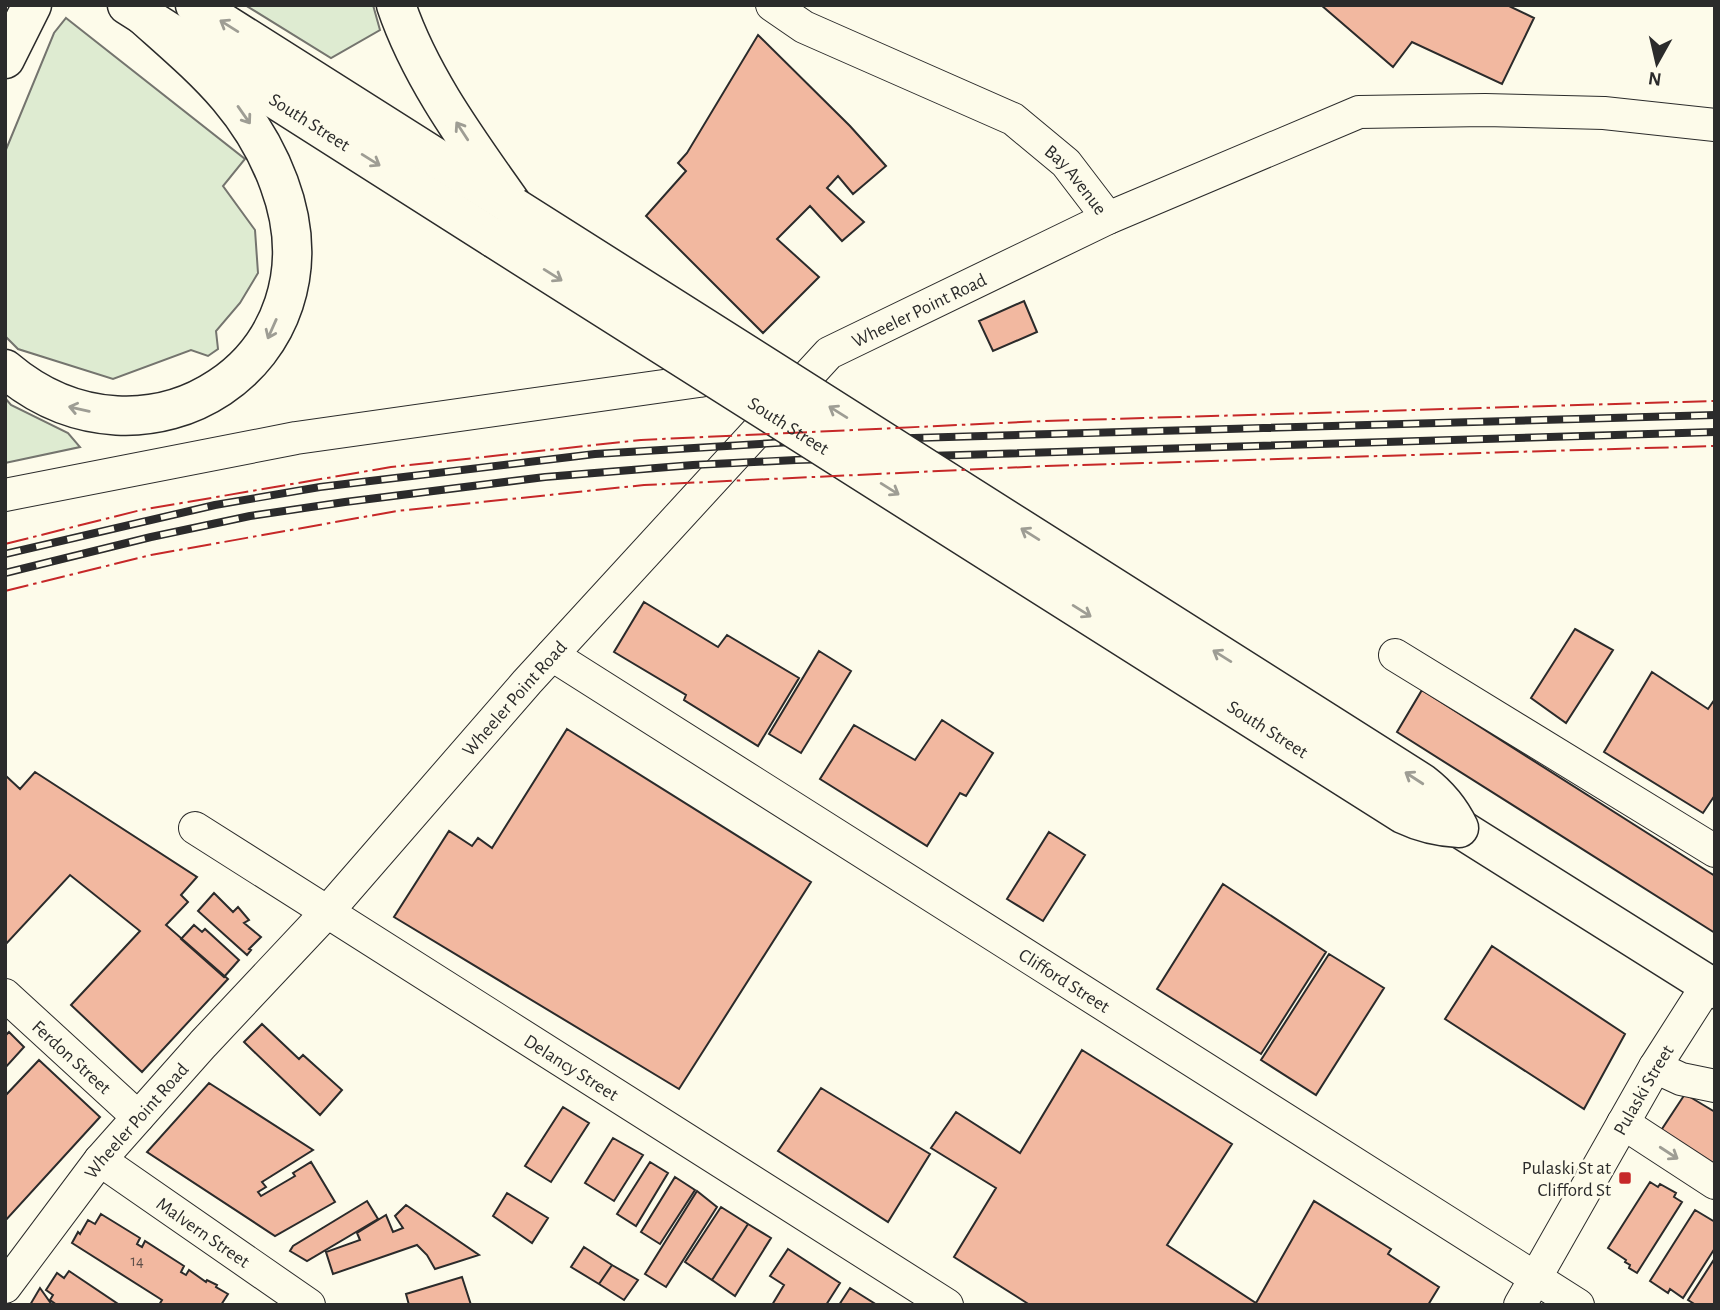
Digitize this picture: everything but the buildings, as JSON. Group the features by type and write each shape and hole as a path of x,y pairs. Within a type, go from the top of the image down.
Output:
{"main road":[{"path":"5,59 32,5"},
{"name":"South Street","path":"195,5 505,223"},
{"path":"396,5 413,46 505,223"},
{"path":"5,369 28,388 64,406 109,416 151,414 183,406 217,391 243,372 268,339 282,307 293,268 286,209 269,159 242,111 223,89 135,11"},
{"name":"South Street","path":"135,11 505,223 1422,783 1450,810 1459,828 1711,987"}],"street":[{"name":"Bay Avenue","path":"772,5 804,27 1013,119 1066,163 1108,218 1359,112 1485,110 1604,113 1715,125"},
{"name":"Wheeler Point Road","path":"5,1287 100,1160 328,911 552,655 829,353 1108,218"},
{"path":"5,495 296,438 699,381 829,353"},
{"name":"Clifford Street","path":"552,655 1578,1305"},
{"path":"1395,655 1715,851"},
{"name":"Delancy Street","path":"195,828 947,1305"},
{"name":"Pulaski Street","path":"1520,1305 1656,1068 1711,987"},
{"name":"Ferdon Street","path":"5,995 138,1117"},
{"path":"1656,1068 1681,1079 1715,1086"},
{"path":"1623,1123 1715,1182"},
{"name":"Malvern Street","path":"100,1160 303,1304"}],"green space":[{"path":"245,5 373,5 380,30 331,58"},
{"path":"66,18 245,159 223,186 255,230 258,273 240,303 216,331 218,349 208,356 191,350 113,379 18,349 5,336 5,152 54,33"},
{"path":"5,398 11,405 68,433 80,447 5,463"}],"railway":[{"path":"5,554 215,505 320,487 595,454 809,441 1715,415"},
{"path":"5,573 250,516 545,477 796,460 1715,432"}],"power":[{"path":"5,544 141,510 391,467 641,440 1044,421 1715,401"},
{"path":"5,591 151,555 397,511 644,485 1046,466 1715,446"}],"place":[{"name":"Pulaski St at Clifford St","path":"1625,1178"}]}
